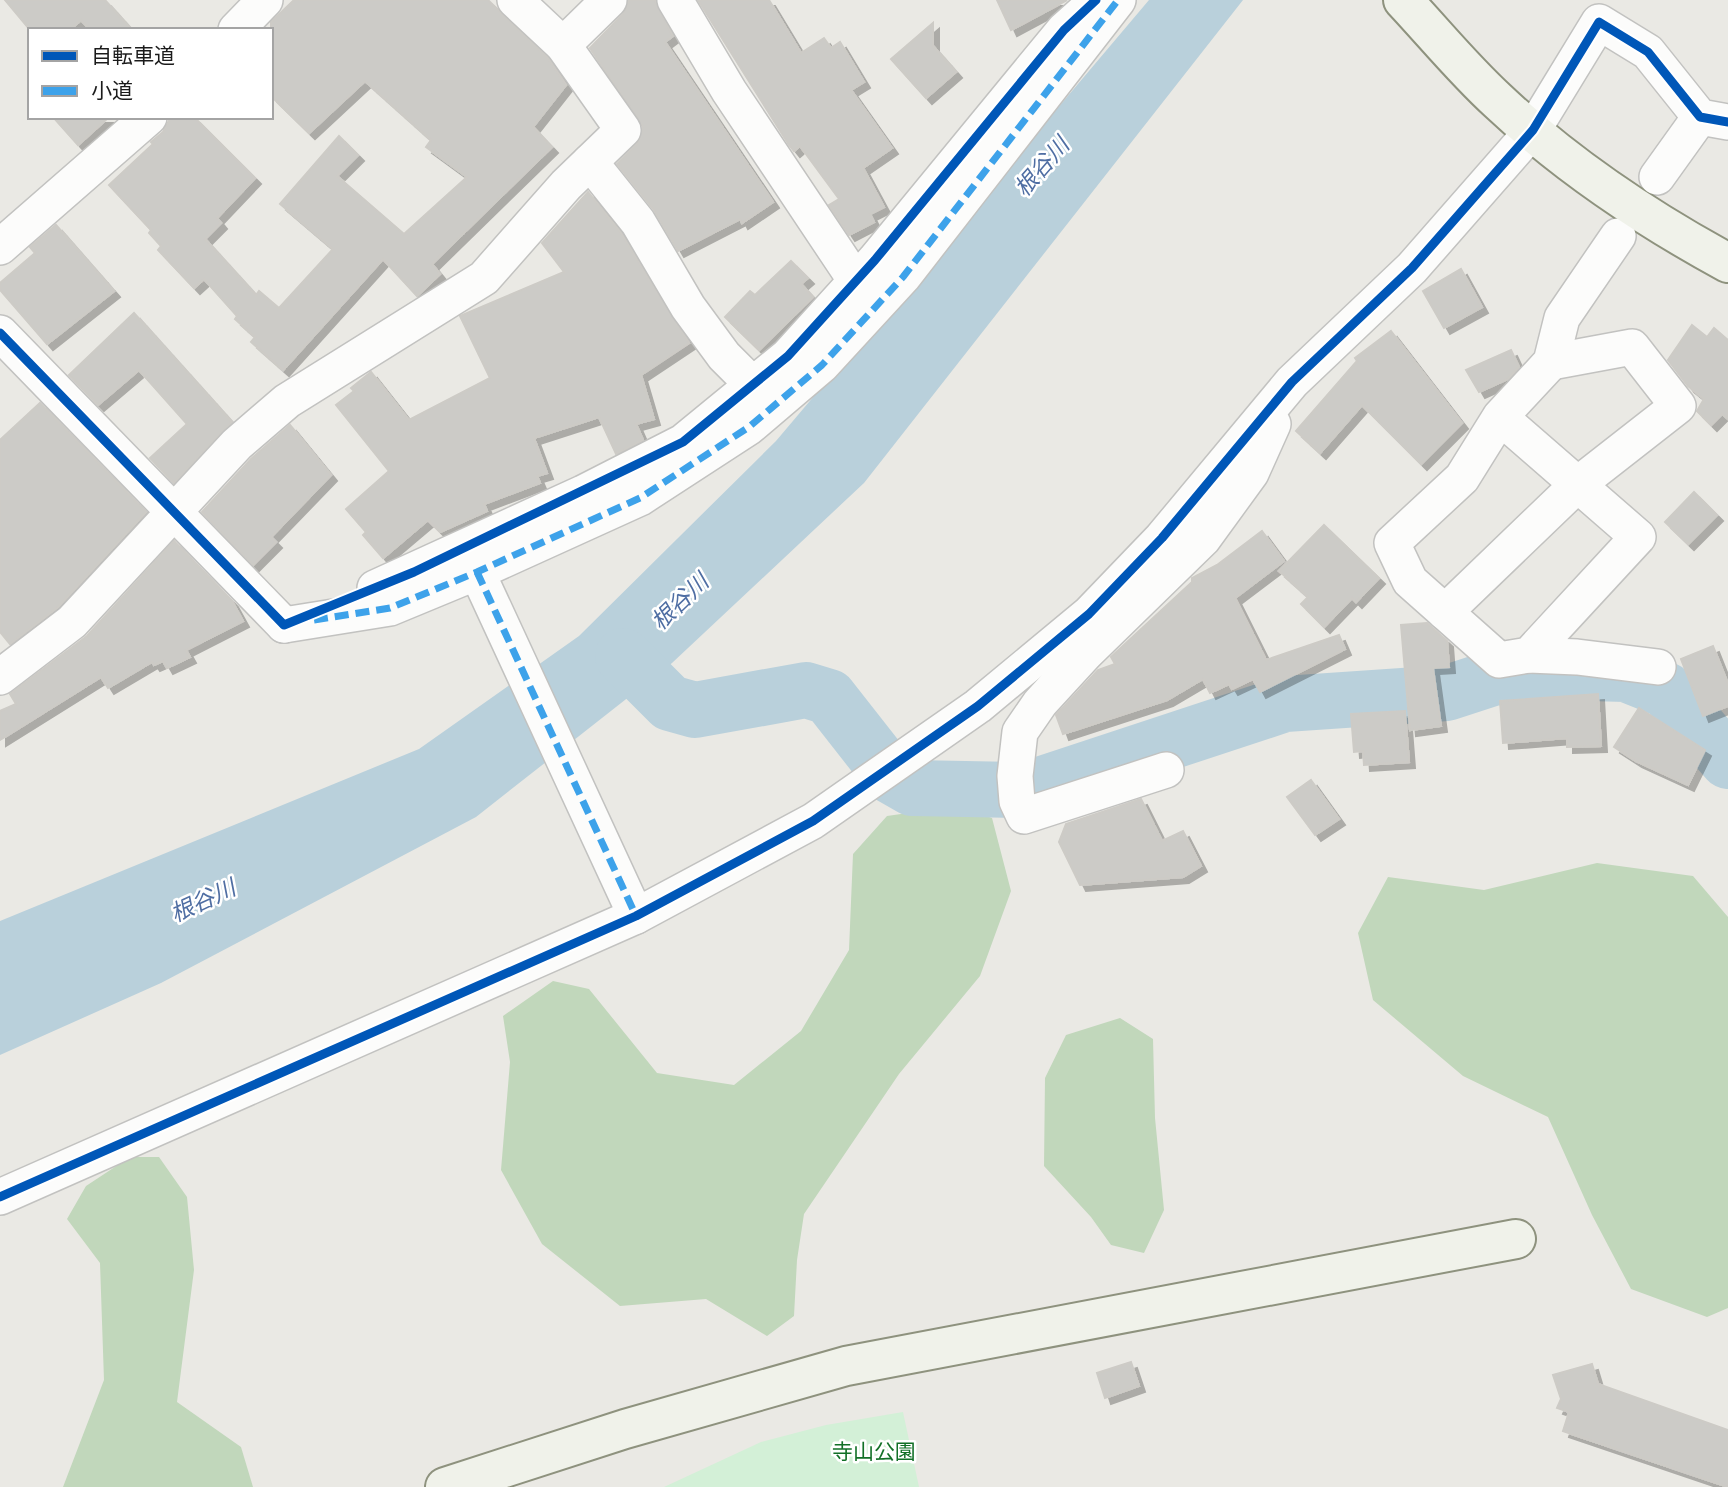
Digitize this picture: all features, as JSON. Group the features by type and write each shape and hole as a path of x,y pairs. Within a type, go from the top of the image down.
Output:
{"street":[{"path":"238,28 265,0"},
{"path":"0,677 72,622 237,444 287,401 484,278 566,185 623,131 563,45 514,0"},
{"path":"563,45 609,0"},
{"path":"675,0 729,91 856,281"},
{"path":"284,625 414,572 683,442 788,356 856,281 1064,30 1096,0"},
{"path":"284,625 390,608 483,584 640,498 749,427 822,365 903,277 1118,0"},
{"path":"1403,0 1497,100 1533,131 1610,190 1728,263"},
{"path":"0,1197 632,908 813,821 978,706 1089,614 1162,538 1292,382 1412,268 1533,131 1604,11 1714,120 1657,177"},
{"path":"0,247 147,119"},
{"path":"590,162 638,222 688,307 724,356 753,384"},
{"path":"1618,236 1562,318 1551,362 1500,417 1462,478 1392,543 1410,581 1499,660 1529,655 1577,657 1658,667"},
{"path":"0,333 284,625"},
{"path":"1445,612 1577,485 1678,407 1632,347 1551,362"},
{"path":"1166,770 1024,816 1016,788 1020,732 1040,703 1086,653 1203,540 1251,473 1292,382"},
{"path":"1500,417 1638,537 1529,655"},
{"path":"483,584 632,908"},
{"path":"445,1487 625,1429 846,1366 1516,1239"}],"green space":[{"path":"957,806 992,818 1011,891 980,976 899,1074 804,1214 797,1260 794,1316 767,1336 706,1299 620,1306 542,1244 501,1170 510,1062 503,1016 553,981 589,989 657,1073 734,1085 801,1031 849,950 853,854 887,816"},
{"path":"1597,863 1693,876 1728,917 1728,1308 1707,1317 1631,1289 1592,1215 1548,1117 1463,1076 1373,1000 1358,933 1388,877 1484,890"},
{"path":"1120,1018 1153,1039 1155,1118 1164,1210 1144,1253 1111,1245 1091,1217 1044,1166 1045,1078 1066,1035"},
{"path":"130,1157 159,1157 187,1197 194,1270 177,1402 241,1447 253,1487 63,1487 104,1380 100,1263 67,1219 86,1186"},
{"name":"寺山公園","path":"903,1412 919,1487 664,1487 761,1442 826,1425"}],"water":[{"name":"根谷川","path":"1149,0 1243,0 864,483 672,663 476,817 161,983 0,1055 0,921 419,749 579,636 776,441"}],"building":[{"path":"5,0 105,0 130,28 88,28 81,20 72,28 28,28"},
{"path":"294,0 488,0 548,58 566,85 533,127 552,147 432,264 440,274 417,296 383,259 283,370 251,342 255,337 235,319 237,316 204,279 194,288 158,250 161,246 149,233 151,230 109,185 153,144 151,142 163,132 170,119 196,119 255,178 217,218 221,223 205,239 256,295 259,291 279,308 333,249 280,204 339,136 358,155 337,176 404,234 467,177 426,147 431,140 365,81 309,133 273,98 271,22"},
{"path":"629,0 655,0 673,36 665,42 773,202 742,223 740,219 678,251 654,210 617,164 637,144 643,127 590,48 623,14"},
{"path":"698,0 769,0 801,53 824,38 831,48 840,42 864,82 851,90 892,148 863,168 884,207 870,214 874,222 849,235 829,205 839,199 800,146 794,151 789,145"},
{"path":"997,0 1067,0 1011,30"},
{"path":"933,23 933,46 956,72 926,98 891,59"},
{"path":"55,119 107,119 78,145"},
{"path":"588,192 621,233 689,343 641,375 654,419 636,424 643,440 616,454 599,417 534,438 547,473 537,476 540,483 484,504 487,511 440,532 428,520 383,558 363,535 366,532 346,509 389,471 336,405 354,391 351,388 371,372 409,420 490,378 460,316 564,272 542,243"},
{"path":"56,225 114,291 47,344 0,290 0,283 35,253 30,247"},
{"path":"791,261 808,278 801,284 813,297 759,350 725,317 750,291 755,295"},
{"path":"1461,269 1482,307 1444,328 1423,291"},
{"path":"134,313 232,422 174,483 150,458 187,424 139,370 98,405 69,375"},
{"path":"1692,325 1707,337 1714,328 1728,340 1728,419 1722,414 1711,425 1697,411 1704,399 1688,386 1668,360"},
{"path":"1391,331 1462,423 1421,464 1362,405 1320,453 1296,431 1357,361 1355,358"},
{"path":"1511,350 1519,367 1508,379 1479,392 1466,370"},
{"path":"40,403 146,512 58,607 10,644 0,632 0,440"},
{"path":"290,425 331,475 271,537 276,542 253,565 202,512 251,459"},
{"path":"1694,492 1717,515 1688,544 1665,522"},
{"path":"1324,525 1379,578 1356,602 1352,598 1324,627 1301,604 1308,597 1279,571"},
{"path":"1262,531 1284,561 1235,598 1266,660 1339,635 1345,649 1260,692 1253,679 1232,689 1229,684 1210,693 1203,679 1167,700 1063,734 1056,715 1098,670 1115,664 1111,657 1192,582 1192,578 1217,565"},
{"path":"174,541 232,601 243,621 186,650 190,657 167,668 163,661 154,665 152,662 108,688 101,677 0,740 0,711 16,704 10,694 87,636"},
{"path":"1427,623 1447,641 1449,667 1433,668 1441,726 1410,730 1401,625"},
{"path":"1713,646 1728,684 1728,706 1703,716 1681,659"},
{"path":"1598,694 1601,746 1567,747 1567,738 1503,743 1500,701"},
{"path":"1639,708 1705,750 1688,785 1636,761 1614,747"},
{"path":"1405,711 1409,762 1364,765 1363,751 1354,752 1351,714"},
{"path":"1311,780 1339,819 1315,835 1287,797"},
{"path":"1141,799 1162,841 1183,831 1201,866 1183,877 1080,885 1059,842 1066,824"},
{"path":"1131,1362 1139,1386 1105,1398 1097,1373"},
{"path":"1592,1364 1598,1384 1728,1430 1728,1487 1563,1431 1569,1412 1557,1408 1561,1399 1553,1375"}],"waterway":[{"path":"623,656 670,703 695,710 806,690 829,697 891,776 912,788 1024,790 1285,704 1447,693 1493,678 1555,672 1626,674 1666,690 1728,761"}],"marked path":[{"path":"314,620 390,608 477,572 640,498 749,427 822,365 903,277 1118,0"},
{"path":"477,572 636,916"}],"cycle path":[{"path":"0,333 284,625 414,572 683,442 788,356 875,260 1064,30 1096,0"},
{"path":"0,1197 636,916 813,821 978,706 1089,614 1162,538 1292,382 1412,268 1533,130 1599,22 1648,52 1700,117 1728,122"}]}
